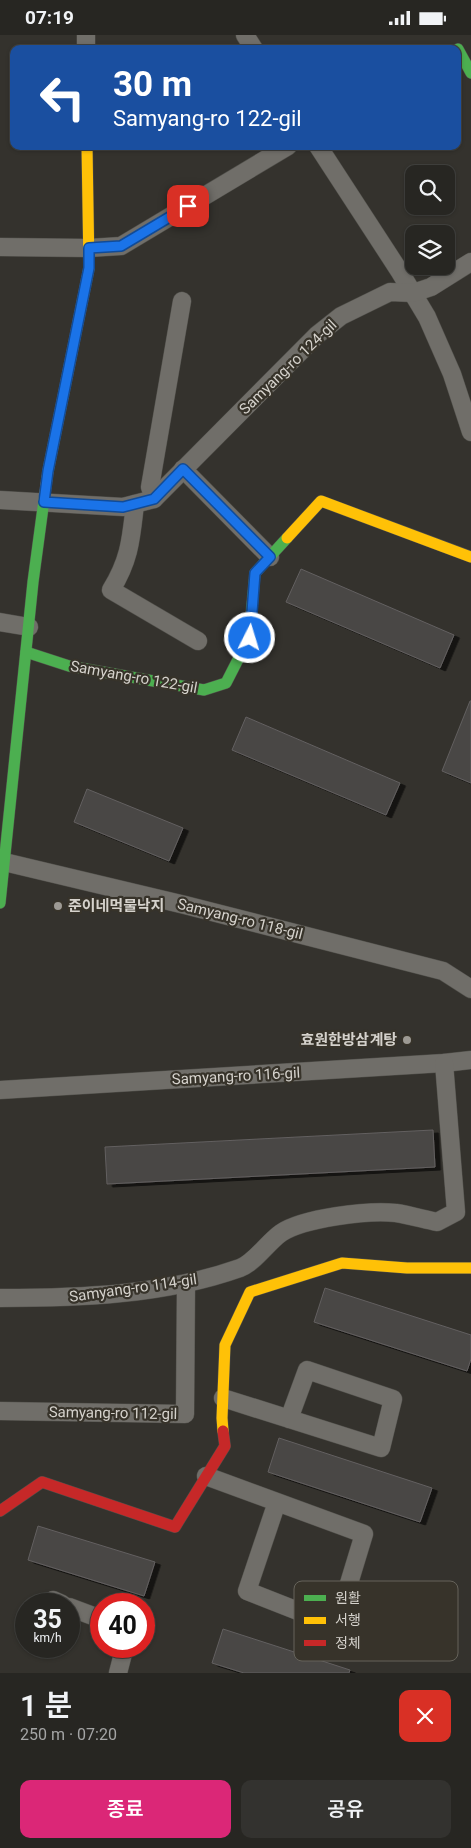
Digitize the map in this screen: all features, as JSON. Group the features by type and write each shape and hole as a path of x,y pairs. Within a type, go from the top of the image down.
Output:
{"street":[{"path":"461,56 471,73"},
{"path":"0,903 2,861 44,502 50,462 89,268 87,150"},
{"path":"0,247 89,248 121,246 281,150"},
{"path":"321,150 428,317 452,374 471,432"},
{"name":"Samyang-ro 124-gil","path":"154,499 317,335 341,316 390,292 413,293 431,287 471,261"},
{"path":"0,500 123,507 154,499 150,487 182,301"},
{"path":"183,469 270,557"},
{"name":"Samyang-ro 122-gil","path":"26,652 69,666 204,690 226,683 250,638 255,573 321,501 471,557"},
{"path":"134,504 131,545 120,575 111,590 198,641"},
{"path":"0,622 29,627"},
{"name":"Samyang-ro 118-gil","path":"2,861 185,905 443,971 471,989"},
{"name":"Samyang-ro 116-gil","path":"0,1090 471,1060"},
{"name":"Samyang-ro 114-gil","path":"0,1298 65,1298 186,1284 243,1267 282,1233 310,1220 395,1213 436,1222 464,1212 444,1063"},
{"path":"0,1511 42,1482 175,1527 225,1446 222,1418 225,1345 250,1292 342,1263 407,1268 471,1268"},
{"name":"Samyang-ro 112-gil","path":"0,1411 185,1414 186,1284"},
{"path":"223,1398 289,1419 381,1448 393,1399 307,1370 289,1419"},
{"path":"206,1476 364,1533 350,1581"},
{"path":"276,1502 246,1591 294,1610"},
{"path":"118,1673 122,1658"}],"building":[{"path":"301,569 454,635 440,668 286,602"},
{"path":"471,701 471,783 442,771"},
{"path":"246,717 400,783 386,815 232,750"},
{"path":"87,789 183,828 169,861 74,822"},
{"path":"433,1130 435,1167 107,1184 105,1147"},
{"path":"325,1288 471,1335 471,1359 467,1371 314,1322"},
{"path":"279,1438 432,1488 420,1522 268,1472"},
{"path":"38,1526 155,1562 145,1593 134,1593 28,1560"},
{"path":"223,1629 294,1652 294,1661 322,1661 350,1670 349,1673 244,1673 212,1663"}],"traffic: fast":[{"path":"461,55 471,73"},
{"path":"0,903 33,582 44,500"},
{"path":"26,652 69,666 204,690 226,683 249,638 255,573 287,538"}],"traffic: slow":[{"path":"44,500 48,471 89,268 87,150"},
{"path":"287,538 321,501 471,557"},
{"path":"223,1431 225,1345 250,1292 342,1263 407,1268 471,1268"}],"traffic: jam":[{"path":"0,1511 42,1482 175,1527 225,1446 223,1431"}],"place":[{"name":"준이네먹물낙지","path":"58,906"},
{"name":"효원한방삼계탕","path":"407,1040"}],"route":[{"path":"188,206 121,246 89,248 89,268 48,471 44,502 123,507 154,499 183,469 270,557 255,573 250,638"}]}
